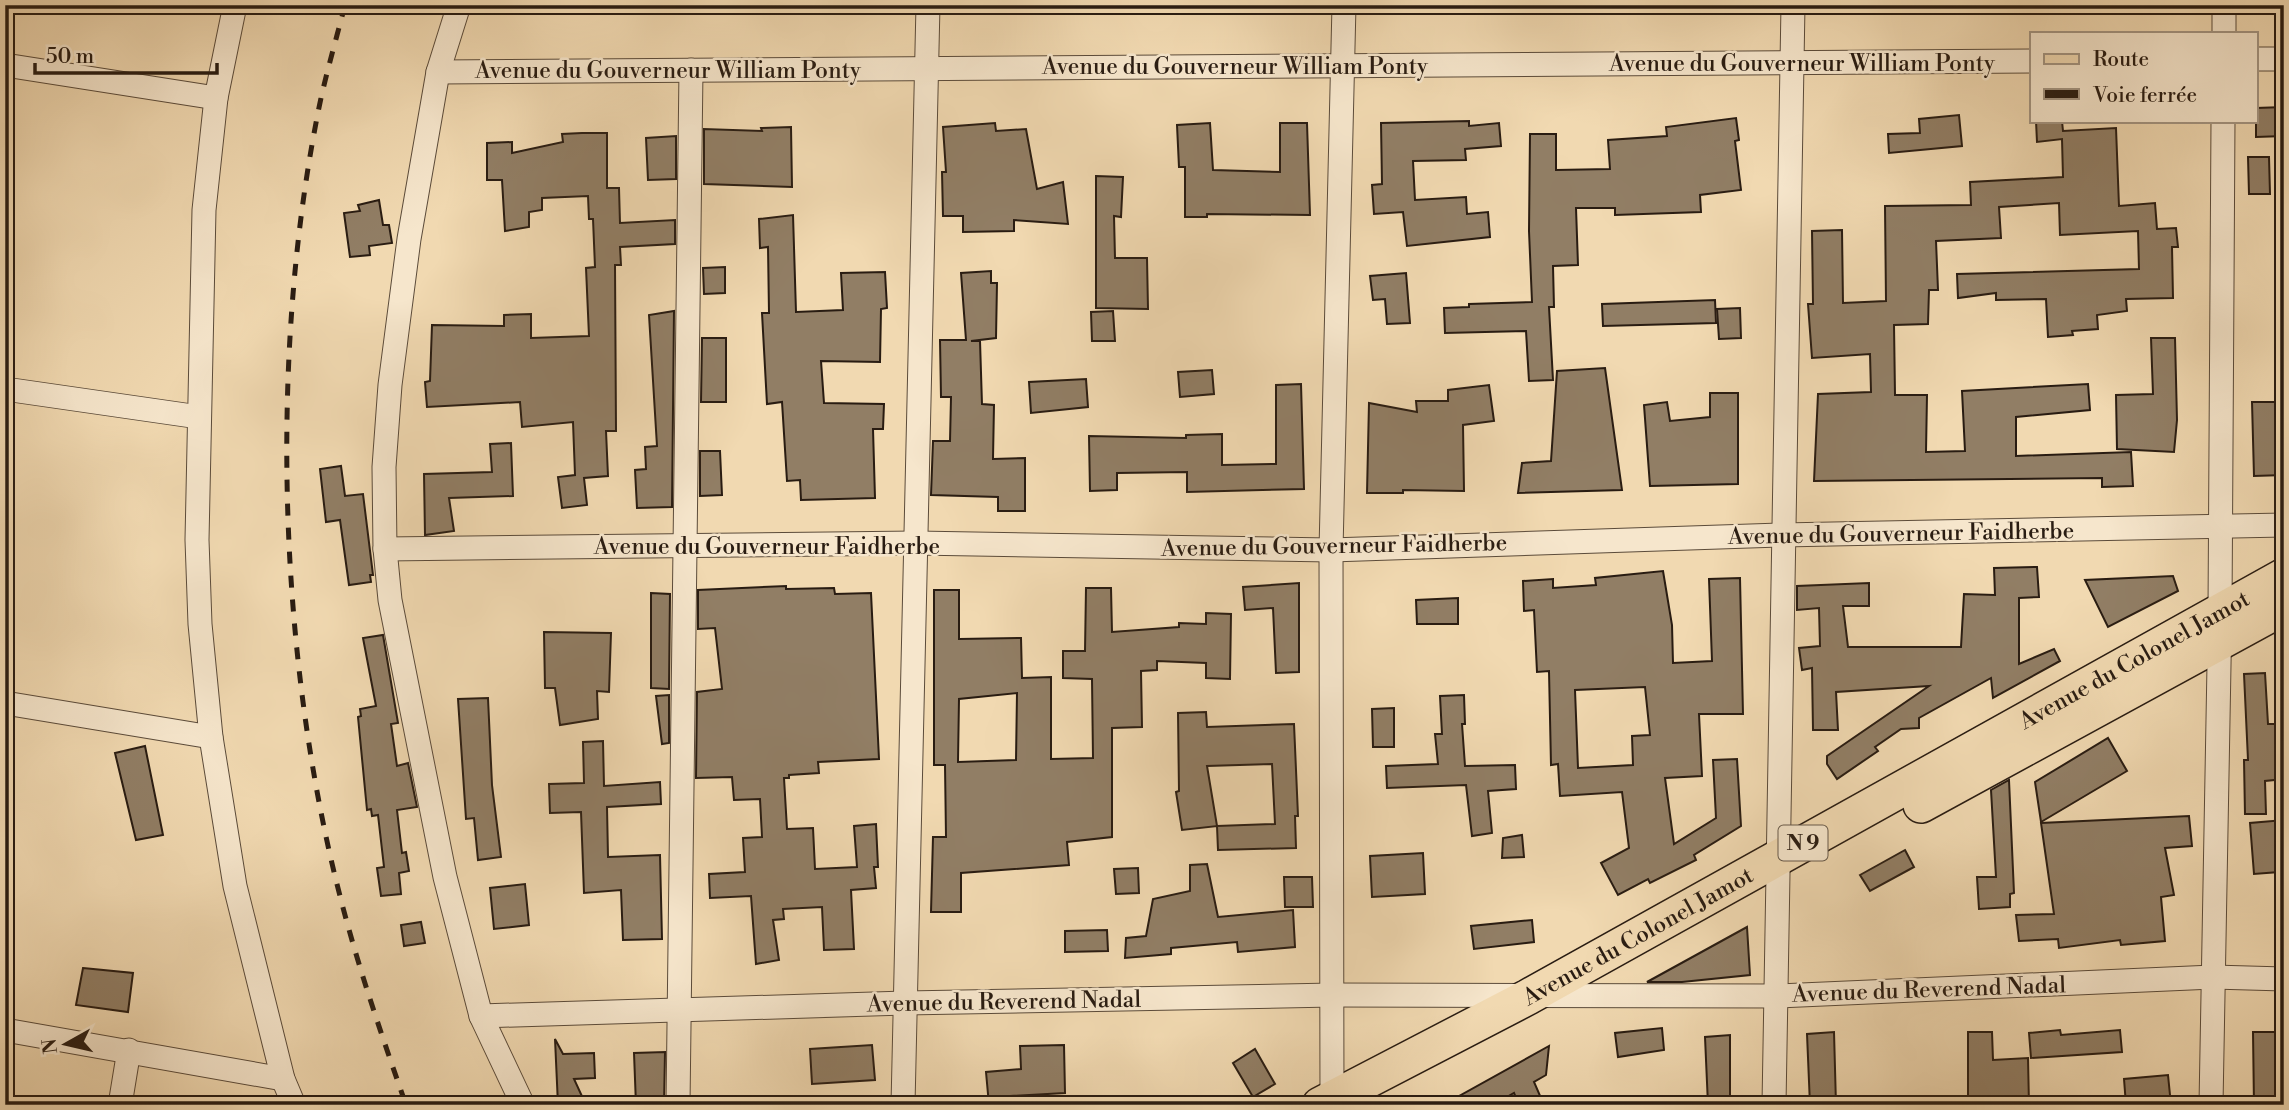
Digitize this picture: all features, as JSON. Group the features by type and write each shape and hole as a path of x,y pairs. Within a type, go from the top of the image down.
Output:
{"main road":[{"name":"Avenue du Colonel Jamot","path":"1328,1103 1780,868 2219,626 2284,576"},
{"name":"Avenue du Colonel Jamot","path":"2219,626 2284,607"},
{"name":"Avenue du Colonel Jamot","path":"1371,1105 1575,995 1780,868"}],"street":[{"path":"235,5 216,98 204,210 198,568 211,737 236,886 284,1079 294,1105"},
{"path":"459,5 438,72 410,239 390,385 384,467 385,549 390,600 426,788 481,1016 523,1105"},
{"path":"903,1105 928,5"},
{"path":"1328,1103 1333,995 1331,550 1345,65 1344,5"},
{"path":"1774,1105 1778,996 1782,535 1794,64 1793,5"},
{"path":"2224,5 2224,32"},
{"path":"2258,59 2284,59"},
{"name":"Avenue du Gouverneur William Ponty","path":"438,72 2030,61"},
{"path":"5,65 216,98"},
{"path":"678,1105 691,70"},
{"path":"2211,1105 2219,626 2223,122"},
{"path":"5,389 199,417"},
{"name":"Avenue du Gouverneur Faidherbe","path":"385,549 916,543 1331,550 1782,535 2284,525"},
{"path":"5,704 211,737"},
{"name":"Avenue du Reverend Nadal","path":"481,1016 905,1003 1333,995 1778,996 2213,977 2284,979"},
{"path":"5,1030 284,1079"},
{"path":"120,1105 129,1051"}],"building":[{"path":"2284,107 2284,136 2256,137 2258,108"},
{"path":"1959,115 1962,146 1889,153 1888,134 1920,133 1919,119"},
{"path":"1736,118 1739,140 1735,141 1741,190 1700,195 1701,212 1615,215 1615,208 1576,208 1578,265 1553,266 1554,307 1549,307 1553,380 1529,381 1526,331 1445,333 1444,308 1469,307 1469,304 1532,302 1529,231 1530,134 1556,134 1556,170 1610,169 1608,140 1667,136 1666,127"},
{"path":"1469,121 1469,126 1499,123 1501,146 1465,149 1466,160 1413,161 1415,200 1466,197 1467,214 1488,212 1490,237 1407,246 1403,212 1374,214 1372,185 1382,184 1381,123"},
{"path":"2036,122 2062,122 2063,131 2116,128 2119,206 2155,203 2157,229 2176,228 2178,247 2172,247 2173,298 2126,299 2127,311 2097,315 2098,329 2072,331 2073,335 2048,337 2046,299 1996,300 1996,293 1958,298 1957,274 2139,269 2138,231 2060,235 2059,203 1999,207 2001,238 1936,241 1938,290 1929,290 1928,324 1894,325 1895,395 1927,395 1926,452 1965,451 1962,391 2088,384 2090,410 2016,417 2016,456 2131,452 2133,486 2102,487 2102,478 1814,481 1818,394 1871,392 1870,354 1812,358 1808,304 1813,304 1812,231 1842,230 1843,303 1886,301 1885,206 1971,205 1970,182 2063,177 2062,139 2037,142"},
{"path":"995,123 996,131 1026,129 1037,189 1063,182 1068,224 1014,220 1014,231 963,232 963,216 943,216 942,172 946,172 943,127"},
{"path":"1210,123 1213,170 1280,172 1280,123 1307,123 1310,215 1207,214 1207,217 1185,217 1185,167 1179,167 1177,125"},
{"path":"791,127 792,187 704,184 704,129 762,131 761,128"},
{"path":"607,133 607,188 619,188 620,223 675,220 675,244 620,247 621,265 615,265 616,431 606,431 608,476 584,478 587,505 562,508 558,477 575,475 573,422 522,427 520,402 427,407 425,382 430,381 432,325 504,326 504,315 531,314 531,338 589,336 586,268 595,267 593,219 589,219 588,196 542,198 542,210 529,212 529,227 505,231 502,180 487,180 487,143 512,142 512,153 563,142 562,134"},
{"path":"676,136 676,179 648,180 646,138"},
{"path":"2248,157 2269,157 2270,194 2249,194"},
{"path":"1096,176 1123,177 1121,217 1114,216 1115,258 1147,258 1148,309 1096,308"},
{"path":"379,200 383,225 389,225 392,243 369,246 370,255 350,257 344,213 360,211 358,205"},
{"path":"793,215 796,312 843,310 841,273 885,272 887,308 881,309 880,362 821,361 824,403 884,404 883,429 873,429 875,498 801,500 800,480 787,481 782,402 767,404 762,313 769,313 768,247 760,248 759,219"},
{"path":"725,267 725,293 704,294 703,268"},
{"path":"991,271 991,283 997,283 996,338 971,341 980,341 982,404 994,405 993,459 1025,458 1025,511 998,511 998,497 931,495 933,441 950,441 951,397 941,397 940,340 966,340 961,273"},
{"path":"1406,273 1410,323 1387,324 1385,299 1373,300 1370,276"},
{"path":"1715,300 1716,323 1603,326 1602,304"},
{"path":"1740,308 1741,338 1719,339 1717,309"},
{"path":"674,311 672,507 637,508 635,470 646,469 645,447 657,446 649,315"},
{"path":"1113,311 1115,341 1092,341 1091,312"},
{"path":"702,338 726,338 726,402 701,402"},
{"path":"2151,338 2175,338 2177,420 2174,452 2117,449 2116,395 2153,394"},
{"path":"1605,368 1622,490 1518,493 1522,463 1551,461 1557,371"},
{"path":"1212,370 1214,394 1180,397 1178,372"},
{"path":"1086,379 1088,407 1031,413 1029,382"},
{"path":"1301,384 1304,489 1187,492 1187,472 1117,473 1117,490 1090,491 1089,436 1186,438 1186,435 1222,434 1222,465 1276,464 1276,385"},
{"path":"1489,385 1494,421 1463,425 1464,491 1403,490 1403,493 1367,493 1369,403 1417,412 1416,401 1448,401 1448,390"},
{"path":"1710,393 1738,393 1738,484 1650,486 1644,405 1667,402 1670,421 1710,417"},
{"path":"2252,402 2284,402 2284,475 2254,476"},
{"path":"511,443 513,496 449,498 454,531 425,535 424,474 492,472 490,444"},
{"path":"700,451 720,451 722,495 700,496"},
{"path":"341,466 345,496 363,494 373,575 370,575 371,582 349,585 340,520 326,522 320,469"},
{"path":"2037,567 2039,597 2019,598 2019,664 2054,649 2060,661 1993,698 1991,678 1919,718 1919,728 1901,729 1875,747 1878,751 1837,779 1827,764 1827,756 1929,686 1836,692 1838,730 1813,730 1812,668 1802,670 1799,648 1820,646 1819,608 1797,610 1797,586 1869,583 1869,606 1843,606 1848,647 1961,647 1964,594 1995,595 1994,568"},
{"path":"1663,571 1672,625 1673,663 1712,661 1709,579 1740,578 1743,714 1699,714 1702,776 1665,778 1674,844 1716,818 1713,760 1737,759 1741,826 1694,855 1696,860 1650,883 1648,879 1618,895 1601,863 1629,848 1622,792 1560,796 1558,764 1551,765 1549,671 1537,672 1534,610 1524,611 1523,581 1553,579 1553,588 1596,585 1595,578","holes":["1645,687 1650,735 1632,736 1633,765 1578,768 1575,690"]},
{"path":"2173,576 2178,591 2108,627 2085,580"},
{"path":"1299,583 1299,672 1276,673 1273,608 1245,610 1243,587"},
{"path":"786,586 786,589 834,588 835,594 871,593 879,759 818,762 819,773 789,775 789,778 784,778 787,829 813,828 815,869 857,867 854,826 876,824 878,867 874,867 876,888 851,890 854,949 824,950 822,907 783,909 784,919 773,920 779,960 756,964 751,896 710,898 709,874 745,872 743,838 762,837 760,799 734,800 732,777 696,778 697,692 722,689 715,628 698,629 698,590"},
{"path":"1086,588 1111,588 1112,632 1179,627 1179,623 1206,624 1206,613 1231,614 1230,679 1206,678 1206,663 1157,661 1157,670 1141,671 1142,727 1112,728 1112,837 1067,842 1069,865 961,873 961,912 931,912 933,837 946,837 945,765 934,765 934,590 959,590 959,639 1021,638 1022,678 1051,677 1051,759 1093,758 1092,679 1063,678 1063,651 1085,651","holes":["1017,693 1016,760 958,762 959,699"]},
{"path":"651,593 670,594 669,689 651,688"},
{"path":"1458,598 1458,624 1417,624 1416,600"},
{"path":"544,632 611,633 609,692 597,691 598,719 560,725 555,688 545,688"},
{"path":"383,635 398,723 391,724 397,766 408,763 417,807 397,810 402,853 406,852 409,871 399,873 401,894 381,896 377,868 384,867 378,815 372,816 371,809 367,810 358,717 361,716 360,709 376,706 363,638"},
{"path":"2265,673 2268,724 2284,724 2284,779 2265,781 2266,814 2245,814 2244,760 2248,760 2244,674"},
{"path":"669,695 669,743 662,744 656,696"},
{"path":"1464,695 1465,724 1462,724 1465,766 1515,765 1516,789 1488,791 1492,833 1472,836 1466,785 1387,788 1386,766 1438,764 1435,734 1442,734 1440,696"},
{"path":"488,698 492,785 501,857 478,860 474,818 466,819 458,699"},
{"path":"1394,708 1394,747 1373,747 1372,709"},
{"path":"1206,712 1207,727 1294,724 1298,816 1295,816 1296,848 1218,850 1217,826 1182,830 1176,792 1179,791 1178,713","holes":["1272,764 1275,824 1217,826 1207,766"]},
{"path":"2108,738 2127,771 2041,822 2035,782"},
{"path":"603,741 604,786 660,782 661,804 607,807 608,857 660,855 662,939 623,940 621,890 584,893 581,812 550,813 549,784 584,783 583,742"},
{"path":"145,746 163,835 136,840 115,753"},
{"path":"2009,780 2014,893 2010,894 2010,907 1979,909 1977,877 1996,877 1991,790"},
{"path":"2189,816 2192,846 2165,848 2174,895 2161,897 2165,941 2121,945 2120,940 2059,948 2058,939 2019,941 2016,915 2054,914 2041,823"},
{"path":"2284,820 2284,842 2277,843 2279,872 2254,874 2250,823"},
{"path":"1522,835 1524,857 1502,858 1503,838"},
{"path":"1905,850 1914,867 1870,891 1860,875"},
{"path":"1423,853 1425,894 1372,897 1370,856"},
{"path":"1207,864 1218,917 1293,910 1295,947 1238,952 1237,942 1171,948 1171,954 1125,958 1126,938 1146,936 1153,899 1190,891 1190,865"},
{"path":"1138,868 1139,893 1116,894 1114,869"},
{"path":"1284,877 1312,877 1313,907 1285,907"},
{"path":"525,884 529,925 494,929 490,888"},
{"path":"1532,920 1534,942 1474,949 1471,926"},
{"path":"421,922 425,943 404,946 401,925"},
{"path":"1747,927 1750,975 1682,982 1647,982"},
{"path":"1107,930 1108,951 1065,952 1065,931"},
{"path":"83,968 133,973 128,1012 76,1005"},
{"path":"1662,1028 1664,1050 1618,1057 1615,1033"},
{"path":"2060,1030 2061,1035 2120,1030 2122,1052 2031,1058 2029,1033"},
{"path":"1834,1032 1836,1105 1810,1105 1807,1034"},
{"path":"1968,1032 1992,1032 1993,1060 2028,1058 2029,1105 1968,1105"},
{"path":"2253,1032 2279,1032 2276,1105 2254,1105"},
{"path":"1730,1035 1730,1105 1708,1105 1705,1037"},
{"path":"555,1039 563,1054 594,1053 595,1078 574,1079 586,1105 558,1105"},
{"path":"872,1045 875,1080 812,1084 810,1049"},
{"path":"1064,1045 1065,1093 1011,1096 1012,1105 989,1105 986,1072 1021,1069 1020,1046"},
{"path":"1549,1046 1546,1075 1534,1082 1544,1105 1519,1105 1514,1093 1493,1105 1443,1105"},
{"path":"1255,1049 1275,1084 1253,1097 1233,1063"},
{"path":"665,1052 664,1105 636,1105 634,1053"},
{"path":"2168,1075 2171,1105 2126,1105 2124,1079"}],"railway":[{"path":"345,5 321,98 304,193 293,292 287,498 303,703 319,802 340,896 362,975 406,1105"}]}
